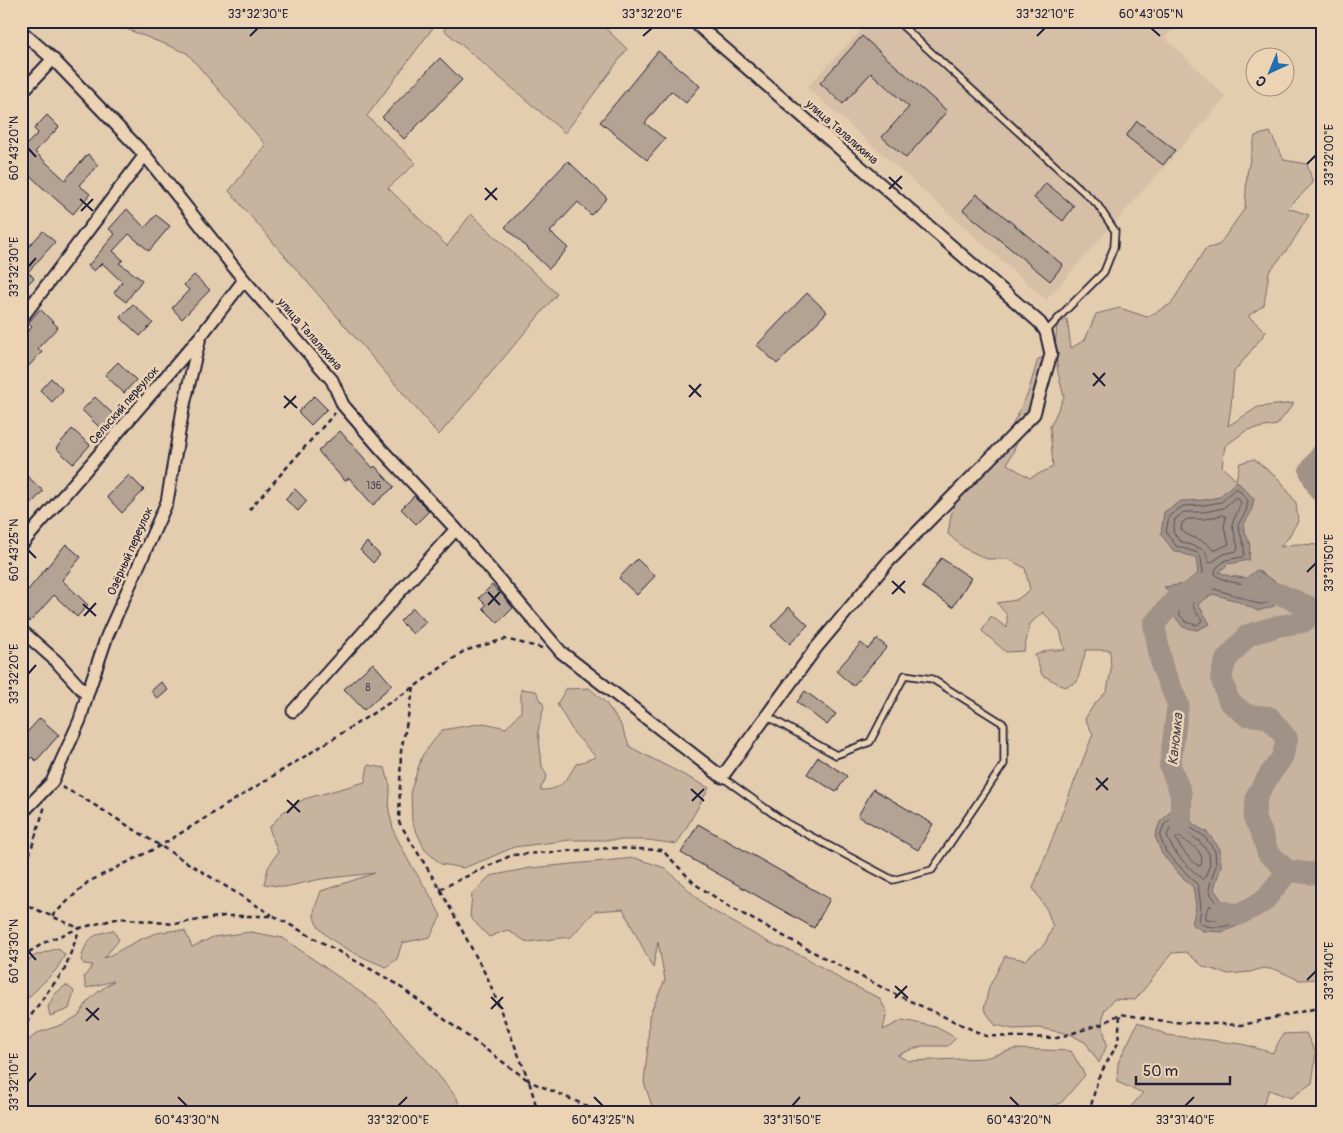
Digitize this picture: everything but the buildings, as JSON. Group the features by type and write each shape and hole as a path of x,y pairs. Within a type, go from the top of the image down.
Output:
{"street":[{"name":"улица Талалихина","path":"693,21 1043,327"},
{"name":"улица Талалихина","path":"21,31 53,59 145,155 244,280 332,380 343,405 456,530 561,652 722,777"},
{"path":"21,93 53,59"},
{"path":"21,319 145,155"},
{"name":"Сельский переулок","path":"21,545 200,337 244,280"},
{"path":"722,777 816,648 888,562 1034,414 1051,354 1043,327"},
{"name":"Озёрный переулок","path":"21,814 52,782 80,720 107,636 167,502 183,409 200,337"},
{"path":"293,711 456,530"},
{"path":"21,630 56,661 87,695"}],"lane":[{"path":"896,21 1097,204 1115,231 1114,247 1104,272 1065,311 1043,327"},
{"path":"722,777 786,823 893,880 932,870 1004,764 1004,724 932,679 905,675 870,742 836,755 766,716"}],"path":[{"path":"249,510 343,405"},
{"path":"52,916 88,882 160,846 328,742 414,687 464,652 505,639 561,652"},
{"path":"414,687 401,751 399,822 440,889 488,979 529,1081 538,1112"},
{"path":"52,782 83,798 274,916 392,981 529,1081 601,1112"},
{"path":"21,881 47,801"},
{"path":"440,889 512,856 610,848 662,850 695,884 730,907 897,995 986,1036 1057,1038 1102,1024 1120,1014 1171,1022 1242,1026 1322,1007"},
{"path":"21,903 80,928"},
{"path":"21,957 47,941 80,928 120,918 174,924 224,916 274,916"},
{"path":"21,1030 64,971 80,928"},
{"path":"1087,1112 1090,1110 1098,1078 1118,1044 1120,1014"}],"shaded area":[{"path":"124,21 438,21 367,116 416,163 388,188 447,246 471,214 557,294 439,435 229,191 266,145 187,53 119,26"},
{"path":"451,21 598,21 627,49 565,133 444,30"},
{"path":"870,21 1179,21 1165,38 1226,97 1046,300 807,87"},
{"path":"1270,132 1284,160 1307,164 1313,183 1288,208 1309,215 1290,246 1269,272 1264,305 1248,316 1266,332 1234,372 1228,426 1258,407 1294,403 1277,425 1247,430 1225,446 1222,467 1236,480 1240,463 1254,459 1281,481 1296,503 1298,521 1280,547 1296,544 1322,545 1322,978 1299,980 1277,970 1263,968 1250,972 1229,974 1204,967 1186,952 1172,953 1135,1000 1114,999 1104,1011 1102,1024 1107,1045 1099,1063 1086,1043 1070,1034 1039,1028 1013,1029 995,1025 984,1009 989,987 1005,956 1025,960 1044,945 1053,927 1047,910 1033,888 1093,734 1085,719 1093,706 1107,691 1111,670 1110,650 1086,650 1077,682 1065,687 1042,675 1035,655 1049,650 1065,650 1060,631 1043,612 1030,624 1024,651 1006,652 982,631 991,616 1007,628 1007,615 997,603 1016,600 1030,590 1025,568 1008,559 987,559 964,548 948,534 951,515 959,493 1012,426 1028,393 1038,359 1045,357 1035,420 1020,437 1007,464 1030,478 1053,467 1050,427 1064,397 1058,373 1055,348 1057,324 1067,319 1071,348 1085,340 1096,314 1120,308 1147,317 1171,304 1205,249 1219,245 1245,208 1247,174 1255,136"},
{"path":"589,688 605,702 620,723 630,747 709,788 677,844 647,840 570,840 514,847 463,868 441,864 425,850 412,822 411,790 422,756 442,730 484,723 506,728 521,712 521,689 536,691 544,706 538,731 542,766 547,776 540,790 553,789 562,784 576,764 596,757 574,733 557,704 566,689"},
{"path":"368,765 385,768 390,786 389,811 394,832 441,916 430,937 402,943 397,959 386,967 355,953 331,939 316,923 314,914 321,891 375,873 321,879 285,887 264,884 268,868 278,852 269,828 283,812 304,799 365,782"},
{"path":"635,858 665,868 708,908 768,942 805,957 842,980 879,998 887,1012 883,1030 903,1020 936,1027 956,1038 948,1046 922,1046 897,1055 909,1061 985,1058 1015,1049 1071,1051 1085,1075 1062,1102 1043,1112 654,1112 644,1082 649,1016 665,980 658,942 653,968 623,909 595,911 571,937 527,942 507,930 489,937 470,917 472,894 490,876 530,868"},
{"path":"113,930 119,940 104,958 143,938 160,932 185,931 192,947 213,937 251,932 283,938 377,1004 457,1098 461,1112 21,1112 21,1047 37,1033 64,1024 79,1015 88,1001 114,981 86,988 84,977 93,965 84,964 81,960 85,947 91,939"},
{"path":"58,948 65,955 56,970 27,999 21,1015 21,965 34,956"},
{"path":"66,985 74,991 69,1009 50,1016 48,1007 55,994"},
{"path":"1138,1022 1167,1035 1242,1044 1273,1053 1283,1034 1306,1033 1316,1054 1312,1083 1291,1098 1269,1090 1262,1107 1293,1112 1126,1112 1143,1093 1117,1082 1118,1063"}],"water":[{"path":"1237,481 1254,499 1251,512 1243,526 1250,545 1249,560 1228,564 1219,572 1229,576 1246,578 1257,570 1282,586 1282,595 1274,606 1258,611 1237,601 1213,594 1198,604 1210,624 1197,630 1183,627 1174,616 1176,599 1164,587 1184,584 1198,573 1196,558 1173,550 1161,534 1164,512 1181,501 1219,497"},
{"path":"1181,794 1186,813 1194,825 1207,832 1220,849 1221,866 1214,889 1222,901 1237,908 1250,909 1242,924 1222,932 1203,931 1192,924 1196,907 1193,887 1162,854 1155,836 1160,822 1168,814"}],"waterway":[{"name":"Каномка","path":"1322,454 1310,471 1322,492"},
{"name":"Каномка","path":"1181,824 1181,794 1170,766 1178,704 1162,667 1154,624 1176,599 1203,585"},
{"name":"Каномка","path":"1252,587 1282,595 1317,610"},
{"name":"Каномка","path":"1322,610 1317,610 1303,622 1278,626 1248,635 1226,660 1221,677 1229,701 1246,715 1269,717 1287,739 1282,758 1257,795 1254,818 1261,831 1268,853 1288,871 1316,874 1322,869"},
{"name":"Каномка","path":"1222,911 1238,915 1263,902 1288,871"}]}
